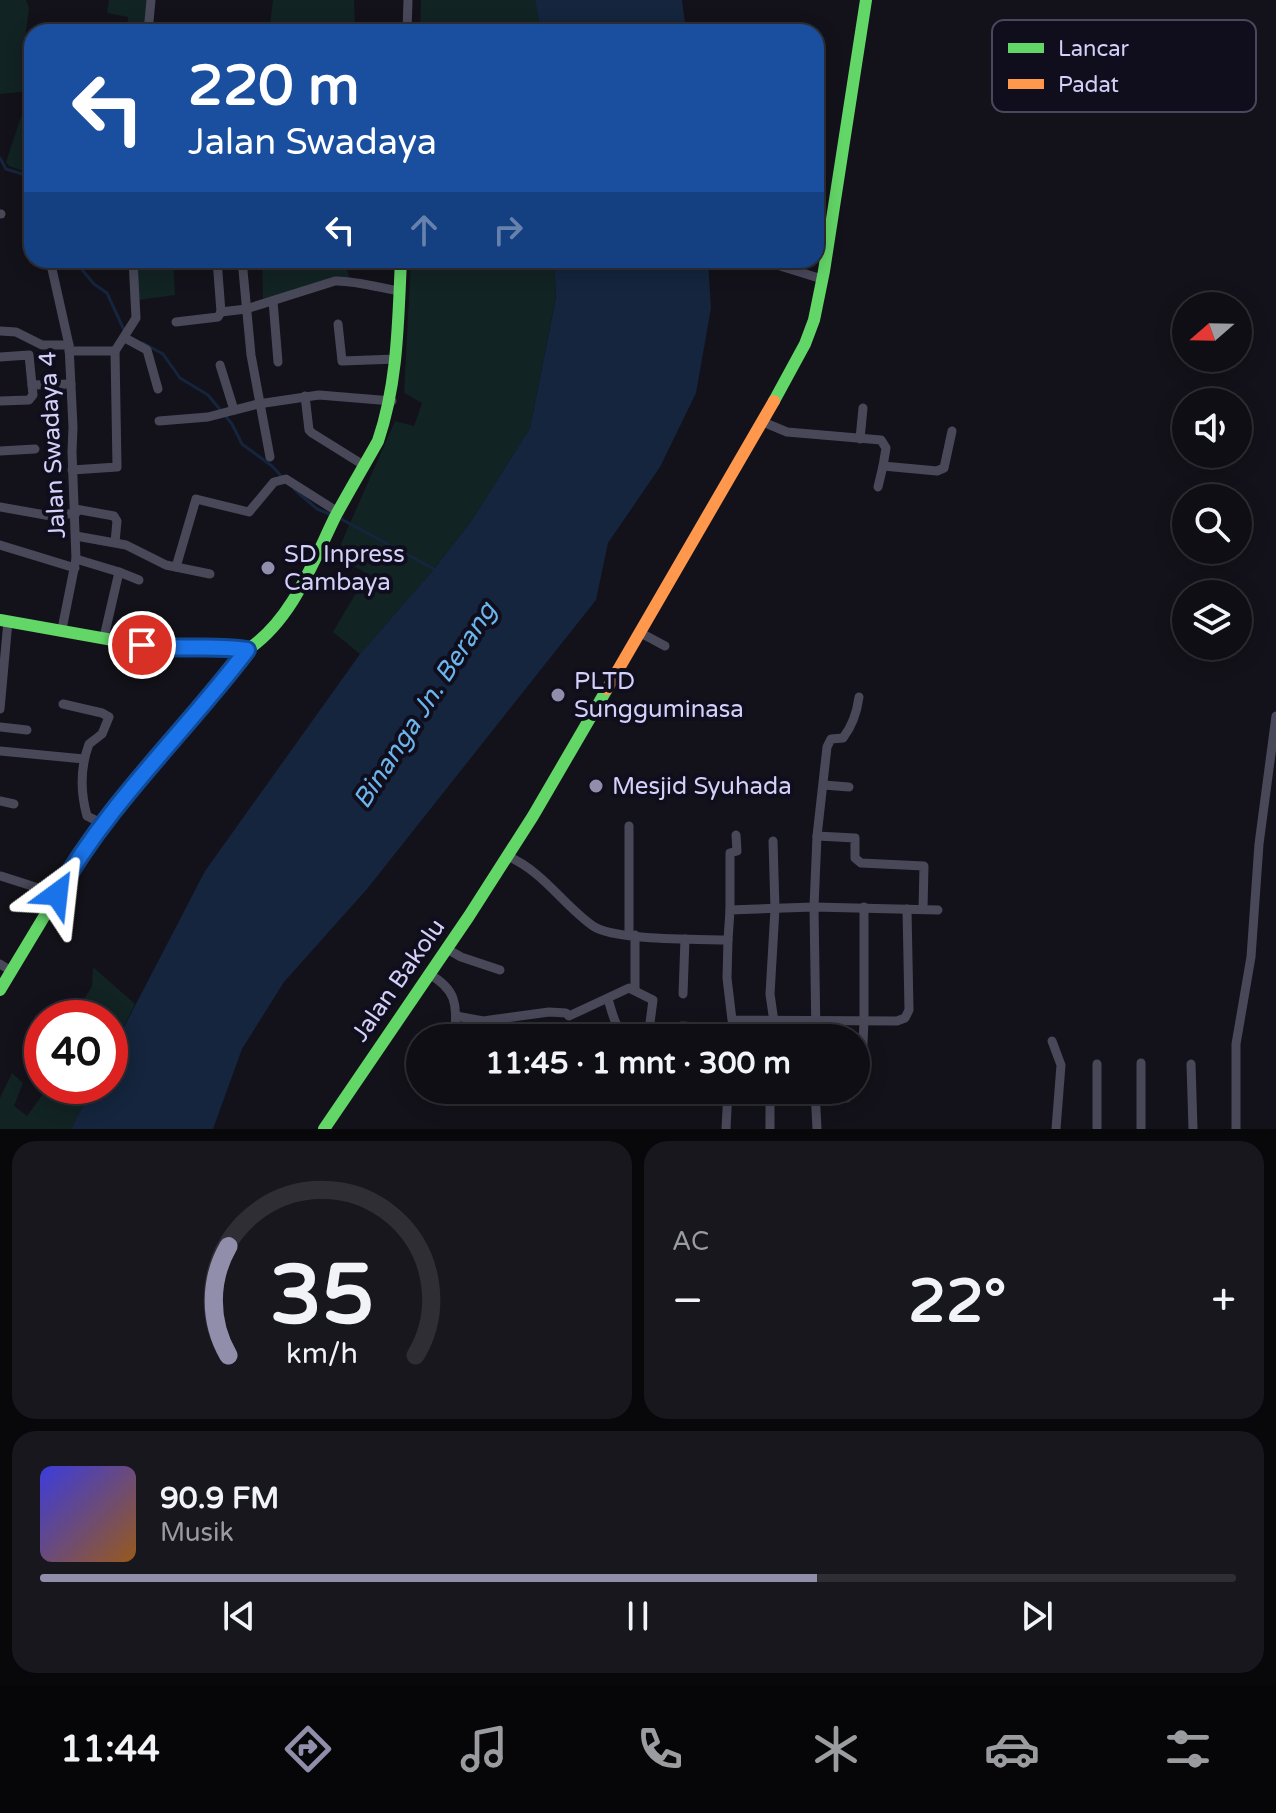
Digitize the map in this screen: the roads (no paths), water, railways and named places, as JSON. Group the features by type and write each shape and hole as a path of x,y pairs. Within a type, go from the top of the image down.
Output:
{"main road":[{"name":"Jalan Bakolu","path":"824,266 866,0"},
{"path":"0,990 6,967 103,824 247,650 258,644 285,611 378,441 392,401 401,268"},
{"name":"Jalan Bakolu","path":"324,1129 507,856 643,634 764,423 805,344 814,320 824,268"},
{"path":"4,620 163,649 201,647 247,650"}],"street":[{"path":"149,24 151,0"},
{"path":"407,24 408,0"},
{"name":"Jalan Swadaya 4","path":"52,268 69,348 76,536 76,564 62,629"},
{"path":"72,470 117,467 115,351 134,322 137,310 134,268"},
{"path":"176,322 218,317 221,312 218,268"},
{"path":"243,268 258,404 270,457"},
{"path":"787,268 822,279"},
{"path":"221,312 246,309 335,281 399,291"},
{"path":"273,301 278,362"},
{"path":"338,324 342,361 396,359"},
{"path":"0,331 16,332 42,345 115,351"},
{"path":"125,338 147,350 158,389"},
{"path":"0,357 29,355 32,385 31,399 0,401"},
{"path":"220,365 234,410"},
{"path":"32,385 71,384"},
{"path":"159,421 208,417 305,396 335,395 392,401"},
{"path":"305,396 309,430 365,466"},
{"path":"860,439 863,408"},
{"path":"764,423 777,429 881,440 886,448 878,487"},
{"path":"883,466 941,470 952,431"},
{"path":"0,451 35,449"},
{"path":"176,567 196,499 249,512 274,482 286,479 338,512"},
{"path":"0,507 51,516 75,511 114,516 117,521 115,542"},
{"path":"76,536 115,542 176,567 210,574"},
{"path":"0,545 119,572 139,580"},
{"path":"104,637 119,572"},
{"path":"0,709 4,620"},
{"path":"643,634 665,646"},
{"path":"817,1022 814,907 817,836 829,742 843,738 847,732 856,717 859,697"},
{"path":"63,704 109,717 102,734 89,744 84,759 82,791 87,816 103,824"},
{"path":"1236,1129 1236,1044 1251,957 1259,844 1276,716"},
{"path":"0,727 27,730"},
{"path":"0,751 84,759"},
{"path":"824,785 849,787"},
{"path":"0,801 14,804"},
{"path":"629,826 635,990"},
{"path":"731,1024 727,978 730,853 737,851 736,835"},
{"path":"817,836 855,838 855,858 861,863 924,866 923,909"},
{"path":"773,841 775,909 770,994 774,1022"},
{"path":"507,856 526,866 591,925 608,932 728,940"},
{"path":"1,876 57,894"},
{"path":"730,910 814,907 938,910"},
{"path":"864,907 864,1024"},
{"path":"762,1024 897,1021 908,1015 907,909"},
{"path":"683,994 685,939"},
{"path":"447,949 500,970"},
{"path":"429,974 445,983 451,991 456,1024"},
{"path":"456,1016 483,1021 549,1012 569,1016 629,988 653,1000 650,1024"},
{"path":"608,999 617,1024"},
{"path":"1052,1041 1061,1065 1056,1129"},
{"path":"1141,1063 1141,1129"},
{"path":"1097,1064 1097,1129"},
{"path":"1191,1064 1193,1129"},
{"path":"726,1129 727,1104"},
{"path":"770,1104 770,1129"},
{"path":"816,1104 817,1129"}],"water":[{"path":"535,0 682,0 685,24 540,24"},
{"name":"Binanga Jn. Berang","path":"554,268 708,268 711,308 696,393 660,467 608,543 596,600 367,889 284,982 242,1049 213,1129 71,1129 84,1104 128,1104 128,1019 205,871 360,654 472,520 530,428 556,297"}],"waterway":[{"path":"0,158 6,169 24,175"},
{"path":"81,268 94,284 107,293 124,330"},
{"path":"143,343 163,354 180,378 208,395 232,424 242,444 283,478"},
{"path":"294,489 317,509 334,516"},
{"path":"341,519 434,569"}],"place":[{"name":"SD Inpress Cambaya","path":"268,568"},
{"name":"PLTD Sungguminasa","path":"558,695"},
{"name":"Mesjid Syuhada","path":"596,786"}]}
